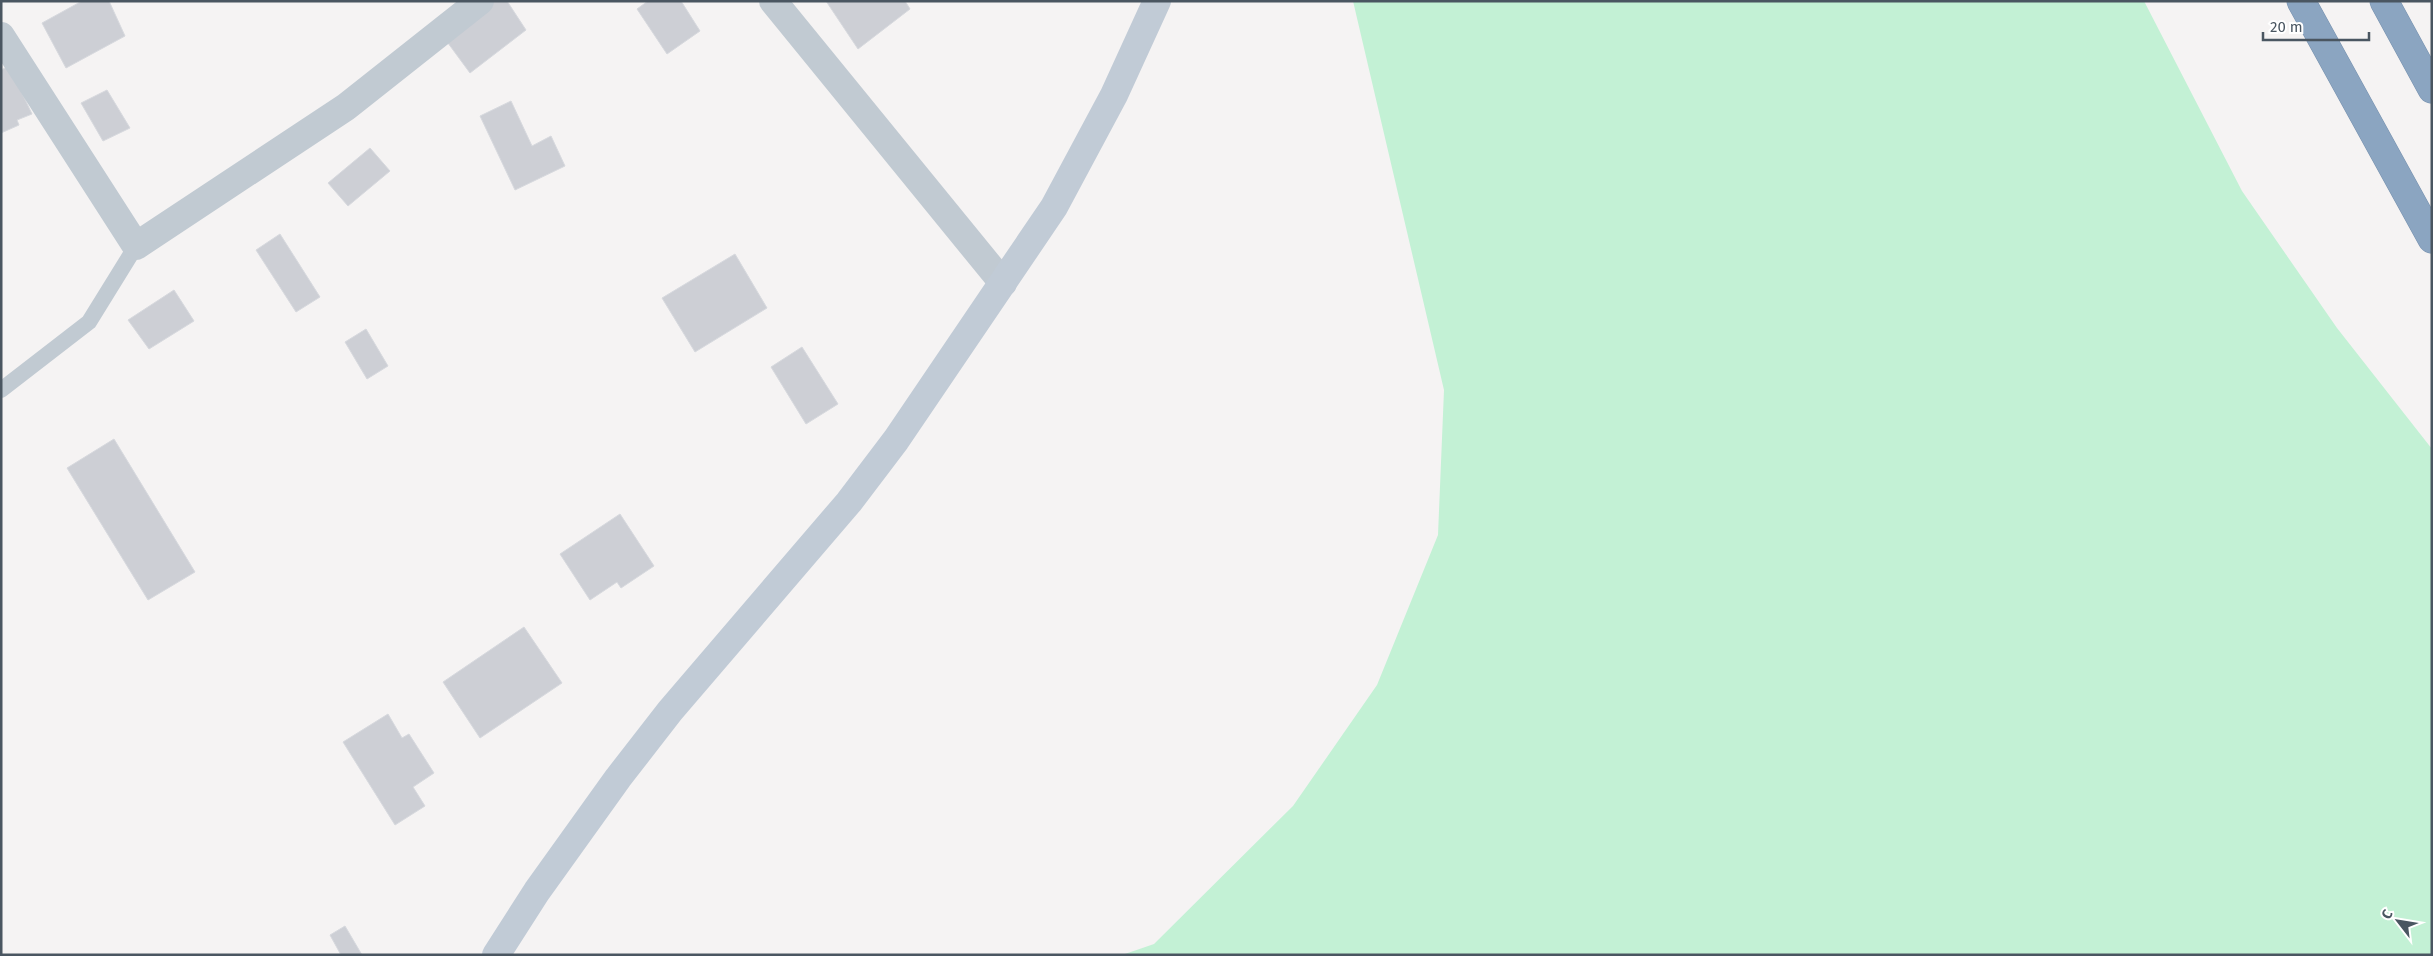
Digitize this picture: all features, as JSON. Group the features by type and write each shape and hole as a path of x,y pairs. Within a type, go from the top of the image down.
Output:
{"highway":[{"path":"2301,1 2432,239"},
{"path":"2384,1 2432,89"}],"street":[{"path":"1,36 136,246 346,107 480,1"},
{"path":"773,1 1003,283"},
{"path":"496,955 572,840 653,733 798,563 872,471 1003,283 1058,199 1114,95 1157,1"}],"lane":[{"path":"1,390 89,322 136,246"}],"green space":[{"path":"1353,1 2144,1 2242,191 2337,328 2432,449 2432,955 1122,955 1154,944 1293,806 1377,685 1438,535 1444,390"}],"building":[{"path":"82,1 109,1 125,36 66,68 42,23"},
{"path":"493,1 507,1 526,30 470,73 445,39"},
{"path":"648,1 681,1 700,31 667,54 637,9"},
{"path":"826,1 905,1 910,9 858,49"},
{"path":"9,66 32,114 17,120 19,125 1,133 1,70"},
{"path":"107,90 130,128 103,141 81,103"},
{"path":"511,101 532,146 551,136 565,166 515,190 480,116"},
{"path":"370,148 390,171 348,206 328,183"},
{"path":"280,234 320,297 296,312 256,250"},
{"path":"735,254 767,308 695,352 662,298"},
{"path":"174,290 194,321 149,349 128,320"},
{"path":"366,329 388,366 367,379 345,342"},
{"path":"802,347 838,404 806,424 771,367"},
{"path":"114,439 195,572 148,600 67,468"},
{"path":"620,514 654,566 621,588 617,582 590,600 560,554"},
{"path":"524,627 562,683 480,738 443,682"},
{"path":"388,714 402,738 409,734 434,773 413,787 425,806 395,825 343,742"},
{"path":"345,926 362,955 341,955 330,935"}]}
